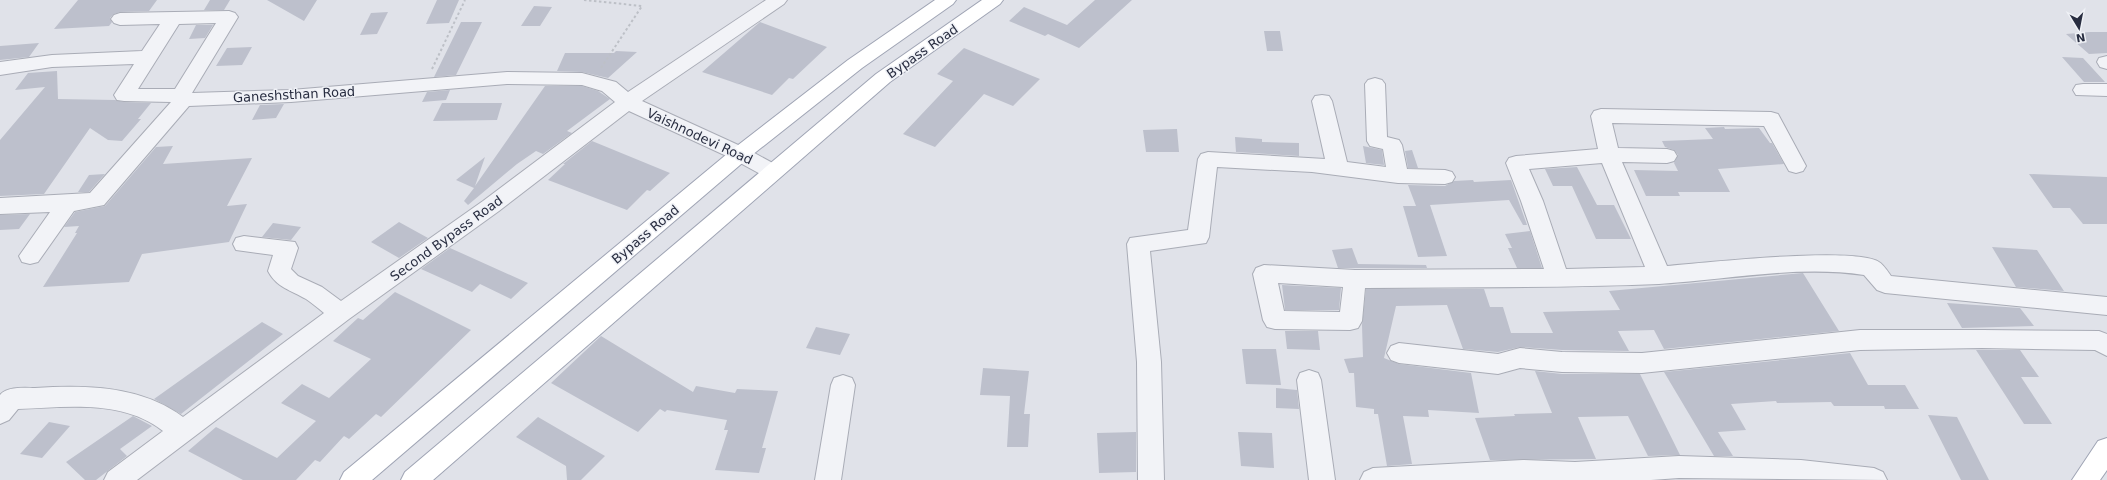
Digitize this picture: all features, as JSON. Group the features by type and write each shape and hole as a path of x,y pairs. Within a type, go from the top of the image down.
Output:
{"main road":[{"name":"Bypass Road","path":"353,480 740,154 855,64 947,0"},
{"name":"Bypass Road","path":"414,480 883,78 994,0"},
{"path":"855,64 883,78"},
{"path":"2085,480 2107,449"}],"street":[{"path":"196,17 209,0"},
{"name":"Second Bypass Road","path":"117,480 341,313 491,206 627,102 778,0"},
{"path":"0,206 68,203 96,200 175,112 229,17 120,20"},
{"path":"0,69 52,61 148,57 173,18"},
{"name":"Ganeshsthan Road","path":"148,57 124,95 182,98 292,96 507,78 582,79 609,86 627,102"},
{"path":"1375,84 1377,141 1392,145 1398,176"},
{"path":"2083,90 2107,90"},
{"path":"1322,101 1338,168"},
{"name":"Vaishnodevi Road","path":"627,102 740,154 773,172"},
{"path":"1660,275 1609,155 1601,116 1771,118 1796,166"},
{"path":"1558,278 1532,201 1516,163 1609,155 1667,156"},
{"path":"1151,480 1152,438 1147,324 1138,244 1198,237 1208,160 1312,165 1398,176 1445,177"},
{"path":"30,256 68,203"},
{"path":"244,244 287,248 279,271 290,282 314,293 341,313"},
{"path":"1355,279 1558,278 1660,275 1786,265 1845,264 1871,268 1885,284 2107,306"},
{"path":"1399,353 1498,364 1520,358 1562,362 1642,363 1762,349 1860,340 1982,339 2099,341 2107,346"},
{"path":"1310,380 1322,480"},
{"path":"828,480 844,385"},
{"path":"0,413 11,399 55,397 108,399 135,404 157,413 182,431"},
{"path":"1373,480 1523,471 1575,472 1679,467 1801,471 1874,480"}],"path":[{"path":"424,86 465,0"},
{"path":"584,0 642,6 592,82"}],"building":[{"path":"78,0 157,0 149,11 120,12 114,14 110,18 112,22 109,26 54,29"},
{"path":"210,0 230,0 224,10 204,10"},
{"path":"267,0 317,0 304,21"},
{"path":"437,0 459,0 449,23 426,24"},
{"path":"1095,0 1132,0 1079,48 1048,34 1045,36 1009,21 1024,7 1067,25"},
{"path":"534,6 552,7 540,26 521,26"},
{"path":"388,12 377,34 360,35 371,13"},
{"path":"461,22 482,22 456,75 434,77"},
{"path":"760,22 827,47 793,79 789,78 772,95 702,72"},
{"path":"196,25 213,25 205,38 189,39"},
{"path":"1264,31 1280,31 1283,51 1267,51"},
{"path":"2107,32 2107,53 2089,54 2066,34"},
{"path":"39,43 29,57 0,60 0,46"},
{"path":"252,47 242,65 216,66 227,48"},
{"path":"964,48 1040,79 1013,106 984,94 935,147 903,134 953,81 937,74"},
{"path":"616,51 637,52 608,78 582,72 557,71 565,53 614,53"},
{"path":"2062,57 2083,58 2105,82 2084,82"},
{"path":"57,71 58,99 115,100 124,102 151,103 138,119 141,119 122,141 108,140 90,128 44,194 0,196 0,140 45,87 15,90 28,73"},
{"path":"545,86 582,86 598,91 610,99 567,131 572,133 543,154 536,151 517,164 468,205 464,201 474,188 456,180 485,157 475,186"},
{"path":"450,90 446,100 422,102 427,92"},
{"path":"442,103 502,103 497,120 433,121"},
{"path":"284,104 276,118 252,120 260,105"},
{"path":"1724,127 1725,129 1759,128 1770,143 1772,143 1784,164 1718,169 1730,192 1678,192 1680,196 1646,196 1634,170 1678,171 1674,163 1678,155 1674,150 1665,147 1662,141 1713,139 1705,128"},
{"path":"1177,129 1179,152 1146,152 1143,130"},
{"path":"1235,137 1262,139 1262,142 1299,143 1299,156 1236,152"},
{"path":"592,141 670,173 650,191 647,190 627,210 548,180 565,164 563,164"},
{"path":"173,146 163,164 252,158 227,206 247,204 229,242 142,254 129,282 43,287 77,233 75,233 79,226 64,227 75,212 105,206 156,147"},
{"path":"1363,146 1382,150 1384,165 1366,163"},
{"path":"1412,150 1418,168 1408,168 1405,151"},
{"path":"1577,167 1597,205 1614,205 1631,239 1596,239 1572,186 1553,186 1545,169"},
{"path":"105,174 89,192 78,192 89,175"},
{"path":"2029,174 2107,177 2107,224 2083,224 2070,208 2053,208"},
{"path":"1473,180 1474,182 1511,180 1527,225 1523,225 1509,200 1430,205 1447,256 1418,257 1403,206 1416,206 1408,185 1445,186 1454,181"},
{"path":"30,214 19,229 0,230 0,215"},
{"path":"399,222 428,238 399,258 371,242"},
{"path":"273,223 301,227 291,240 262,237"},
{"path":"1530,231 1542,268 1517,268 1508,248 1512,248 1505,234"},
{"path":"1992,247 2037,250 2064,291 2016,287"},
{"path":"450,248 528,283 511,299 480,284 472,292 421,269"},
{"path":"1352,248 1358,264 1426,265 1427,268 1338,268 1332,250"},
{"path":"1803,273 1839,331 1664,349 1654,330 1618,331 1629,351 1562,350 1520,347 1498,352 1463,349 1447,305 1396,306 1384,358 1399,364 1471,373 1479,413 1428,410 1429,417 1403,416 1412,464 1387,466 1378,414 1374,414 1374,409 1356,407 1354,373 1349,373 1344,359 1363,357 1362,325 1366,289 1484,289 1490,307 1503,307 1511,333 1553,333 1543,312 1620,310 1609,291"},
{"path":"1282,285 1341,288 1339,310 1285,310"},
{"path":"395,292 471,330 381,417 376,414 349,439 344,436 320,462 315,460 296,480 243,480 188,451 216,427 277,458 316,421 281,403 302,384 329,398 371,359 333,341 358,318 363,320"},
{"path":"1947,303 2020,308 2034,326 1962,328"},
{"path":"262,322 283,334 181,414 154,399"},
{"path":"816,327 850,334 840,355 806,348"},
{"path":"1285,331 1318,331 1320,350 1287,349"},
{"path":"601,336 693,392 696,386 735,393 737,389 778,391 762,448 766,448 759,473 715,470 728,430 724,430 727,420 667,410 665,412 660,409 638,432 551,383"},
{"path":"1242,349 1276,349 1281,385 1246,384"},
{"path":"1976,350 2020,350 2039,377 2021,377 2052,424 2024,424"},
{"path":"1850,353 1868,385 1905,385 1919,409 1885,409 1884,406 1834,406 1831,402 1777,403 1776,401 1731,404 1746,430 1718,432 1733,456 1714,456 1664,372"},
{"path":"983,368 1029,371 1024,414 1030,414 1028,447 1007,447 1010,396 980,395"},
{"path":"1535,371 1562,374 1640,374 1680,455 1648,456 1628,416 1578,417 1596,459 1490,460 1475,418 1515,416 1514,414 1552,413"},
{"path":"1276,388 1297,390 1299,409 1276,408"},
{"path":"1928,415 1957,417 1989,480 1961,480"},
{"path":"133,416 152,426 120,449 127,456 96,480 85,480 66,462"},
{"path":"538,417 605,456 581,480 567,480 566,466 516,437"},
{"path":"49,422 70,426 42,458 20,454"},
{"path":"1136,432 1136,472 1099,473 1097,433"},
{"path":"1238,432 1272,433 1274,468 1241,466"}]}
